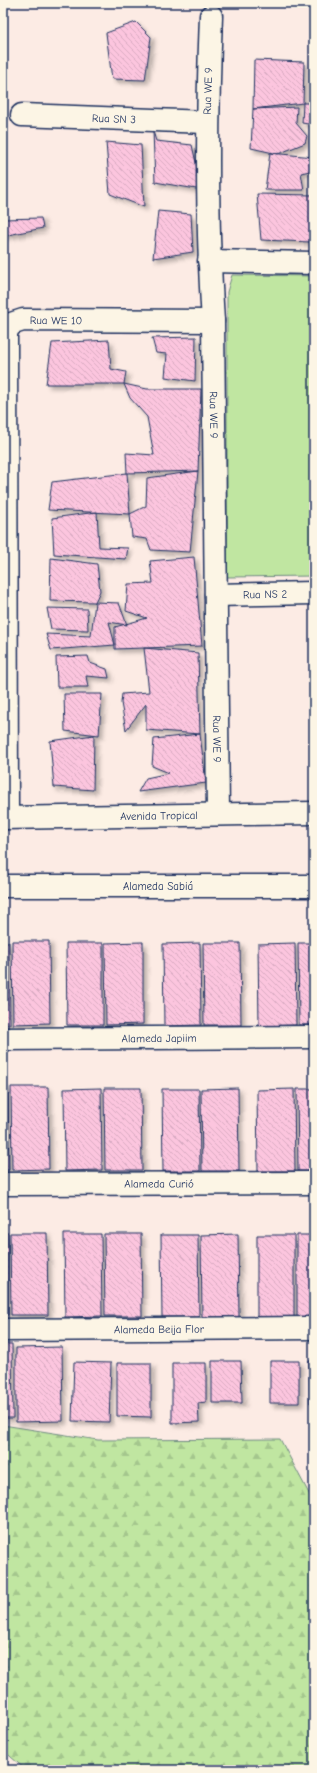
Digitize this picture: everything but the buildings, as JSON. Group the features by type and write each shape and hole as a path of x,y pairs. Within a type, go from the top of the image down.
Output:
{"street":[{"name":"Rua WE 9","path":"211,16 206,122 209,261 213,321 218,814"},
{"name":"Rua SN 3","path":"22,115 206,122"},
{"path":"209,261 314,263"},
{"name":"Rua WE 10","path":"5,818 6,332 11,324 23,320 213,321"},
{"name":"Rua NS 2","path":"216,595 314,593"},
{"name":"Avenida Tropical","path":"5,818 314,813"},
{"name":"Alameda Sabiá","path":"3,886 314,886"},
{"name":"Alameda Japiim","path":"3,1039 314,1036"},
{"name":"Alameda Curió","path":"3,1184 314,1183"},
{"name":"Alameda Beija Flor","path":"3,1330 314,1328"}],"green space":[{"path":"232,275 314,276 314,576 227,577 227,292"},
{"path":"3,1425 98,1440 280,1439 314,1503 314,1770 26,1770 3,1750"}]}
